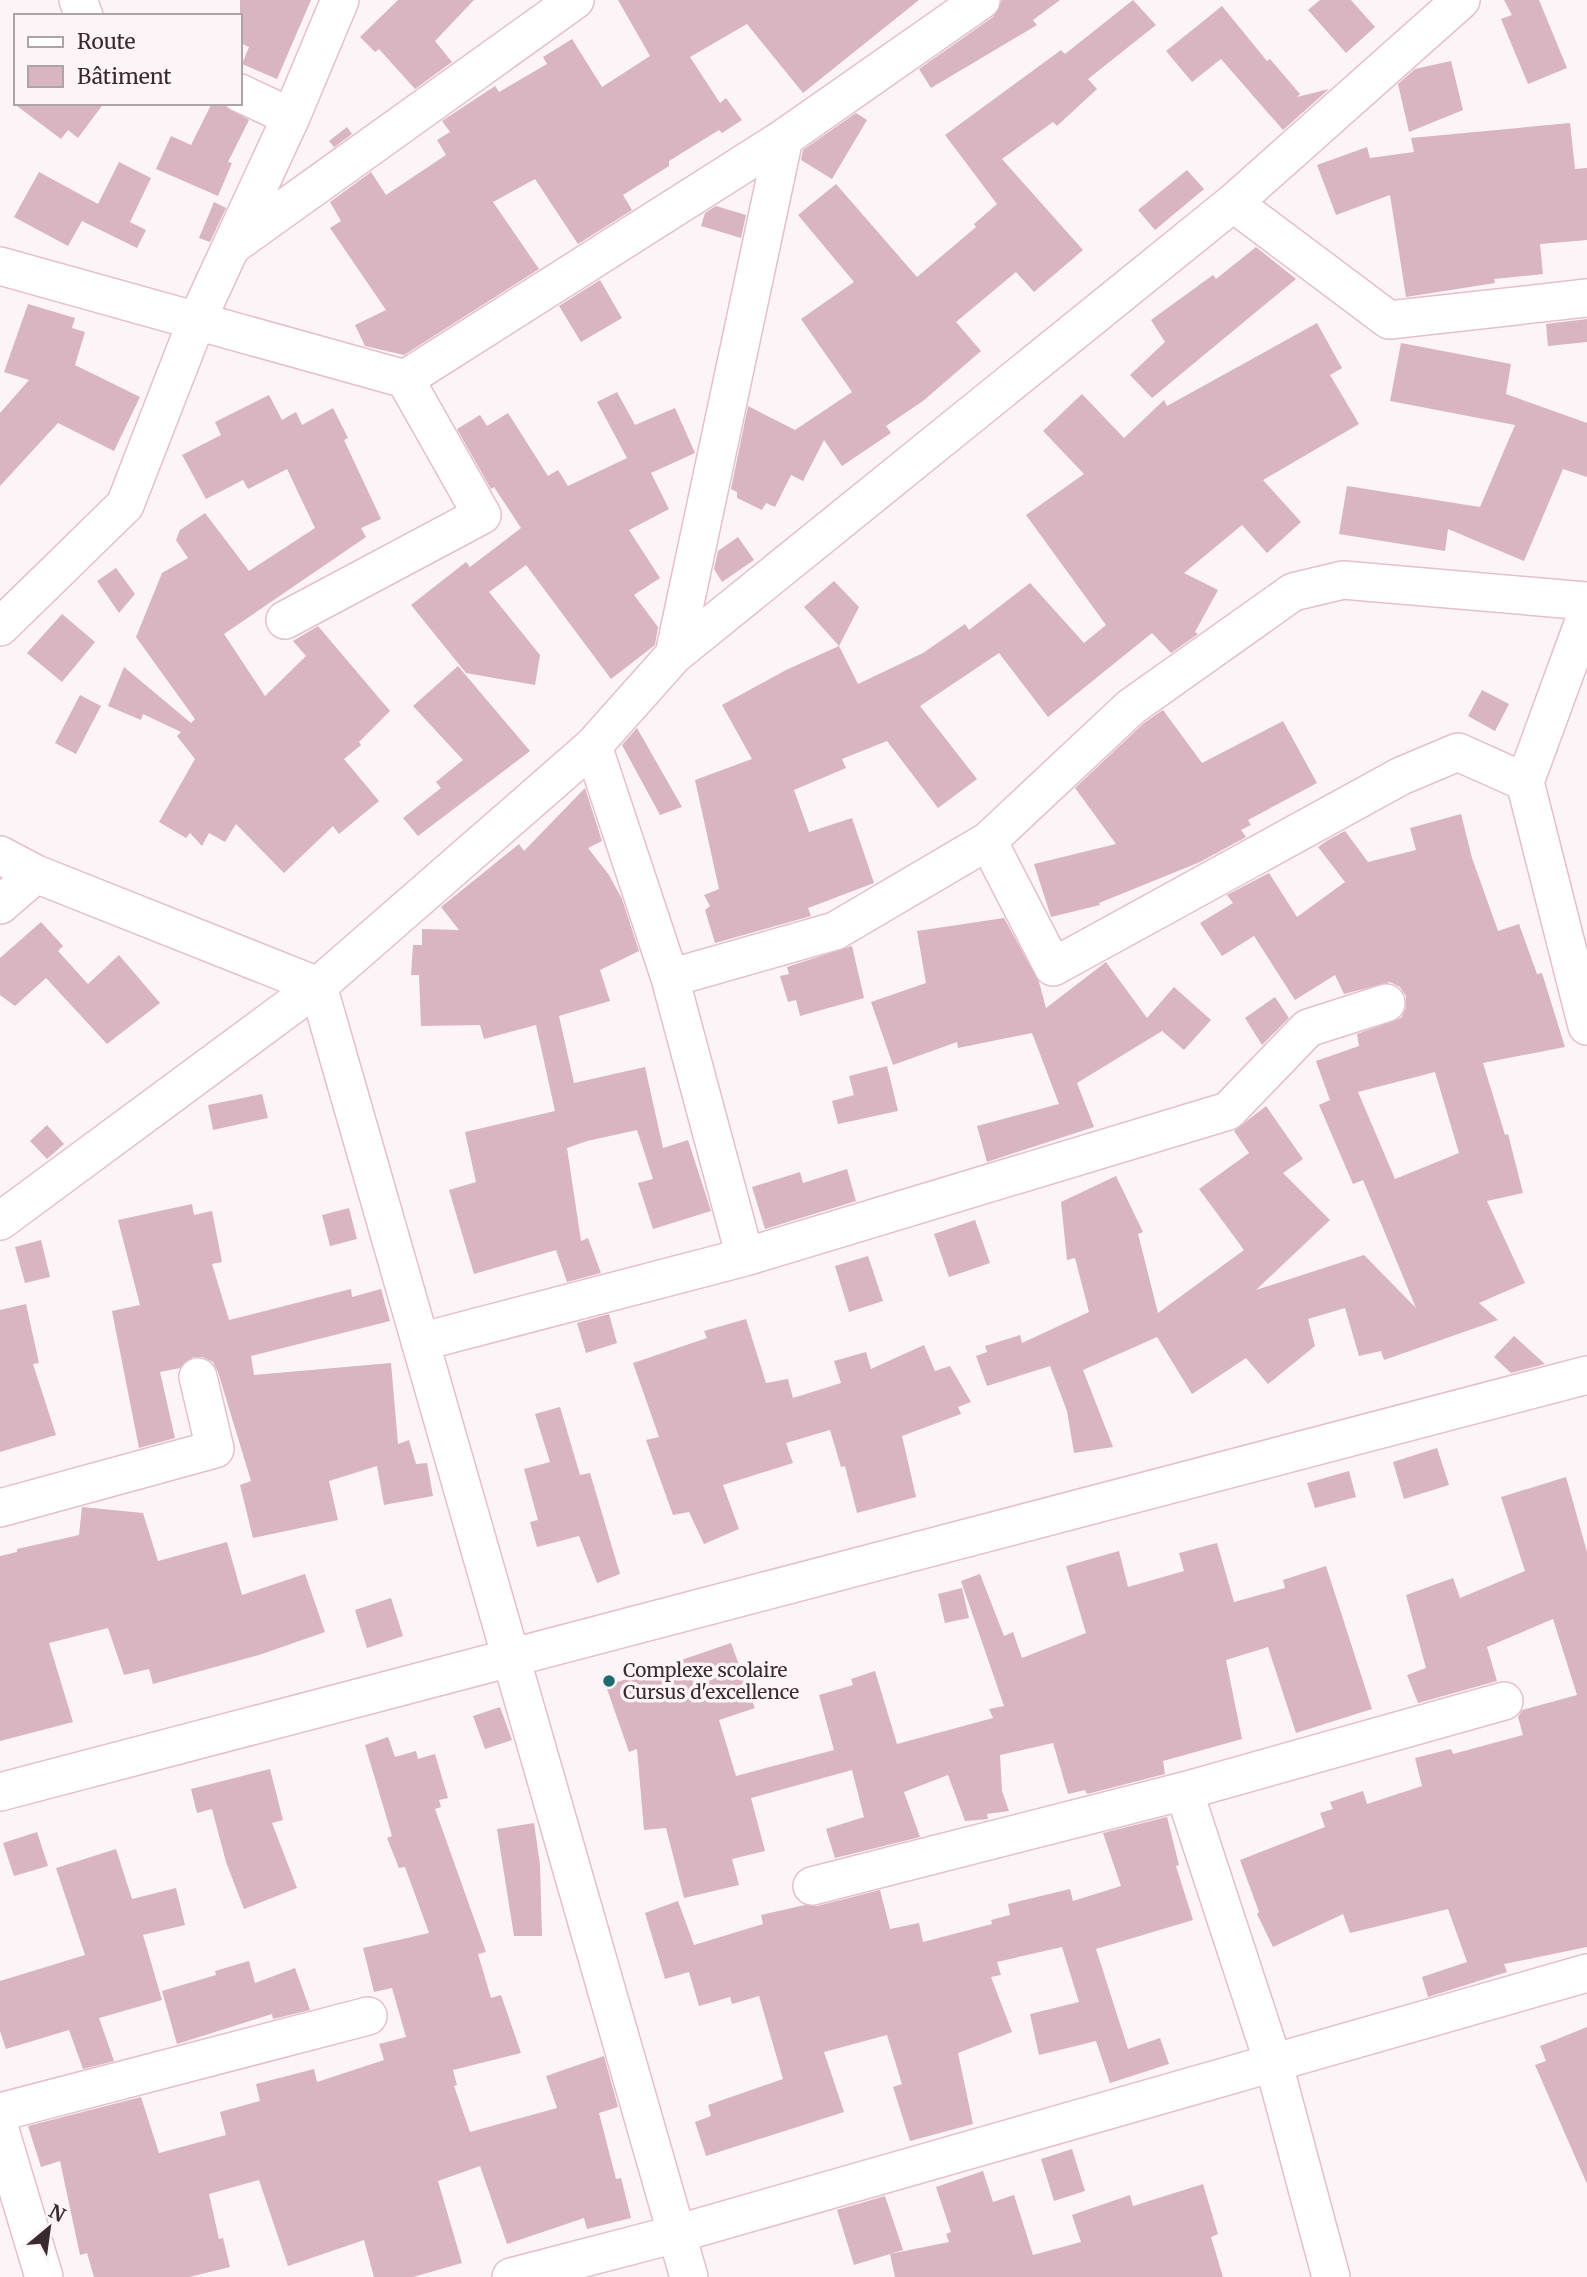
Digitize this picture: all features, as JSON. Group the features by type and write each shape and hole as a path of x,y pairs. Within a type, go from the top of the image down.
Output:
{"street":[{"path":"7,607 125,505 197,320 291,117 340,0"},
{"path":"231,247 575,0"},
{"path":"405,379 784,138 981,0"},
{"path":"0,1221 318,986 593,746 674,655 1233,203 1461,0"},
{"path":"242,94 291,117"},
{"path":"674,655 784,138"},
{"path":"1233,203 1389,320 1587,298"},
{"path":"0,266 405,379 482,515 285,620"},
{"path":"670,978 835,931 988,841 1131,707 1293,592 1343,580 1587,601"},
{"path":"1587,613 1525,782 1587,1026"},
{"path":"593,746 670,978 745,1257"},
{"path":"988,841 1053,968 1401,776 1458,752 1525,782"},
{"path":"0,855 36,874 318,986"},
{"path":"0,905 36,874"},
{"path":"318,986 688,2277"},
{"path":"420,1342 745,1257 1228,1111 1308,1028 1387,1003"},
{"path":"0,1792 1587,1375"},
{"path":"0,1508 215,1449 198,1377"},
{"path":"812,1886 1184,1791 1504,1701"},
{"path":"1184,1791 1274,2064 1331,2277"},
{"path":"511,2277 676,2234 1587,1973"},
{"path":"0,2112 368,2016"},
{"path":"0,2130 44,2277"}],"building":[{"path":"240,0 311,0 277,79 242,64 249,47 242,44"},
{"path":"398,0 474,0 435,41 452,62 415,89 379,49 375,52 360,37"},
{"path":"618,0 919,0 803,93 747,24 690,57 720,103 726,98 742,120 722,133 719,130 669,161 669,166 623,195 632,210 578,244 535,179 493,202 539,269 404,355 365,346 355,325 386,310 330,228 341,221 330,202 371,172 386,195 446,155 437,140 450,132 442,121 495,86 499,92 547,64 543,57 572,39 602,87 650,56"},
{"path":"1002,0 1060,0 1033,20 1037,25 931,88 919,69 993,17"},
{"path":"1133,0 1156,25 1088,79 1097,89 1057,126 1053,122 1002,159 1083,250 1034,292 1016,272 956,322 981,351 923,401 886,426 891,433 842,466 824,440 803,481 791,475 775,507 766,503 762,510 737,498 737,492 731,489 748,406 795,430 852,392 801,319 854,282 798,215 836,184 917,277 976,227 974,224 997,204 945,135 1061,50 1065,54"},
{"path":"1320,0 1351,0 1375,27 1346,53 1308,10"},
{"path":"1504,0 1539,0 1567,68 1528,84 1501,19 1512,15"},
{"path":"1222,6 1267,61 1270,59 1300,94 1297,97 1329,89 1283,130 1221,59 1192,82 1166,51"},
{"path":"1451,61 1463,110 1409,132 1398,84 1415,69"},
{"path":"16,105 103,105 78,138 68,130 61,139"},
{"path":"211,105 225,105 249,120 228,162 232,163 218,196 156,169 171,136 191,145"},
{"path":"856,113 867,120 832,179 801,160 803,150"},
{"path":"1570,123 1575,169 1587,168 1587,240 1540,244 1543,274 1494,279 1495,283 1406,297 1390,195 1336,215 1317,165 1367,147 1370,158 1414,152 1411,138"},
{"path":"347,127 352,134 325,154 334,147 329,141"},
{"path":"119,162 151,178 130,222 146,230 137,248 82,221 68,246 14,217 39,172 98,204"},
{"path":"1187,170 1204,189 1155,230 1138,210"},
{"path":"214,202 226,208 210,242 199,238"},
{"path":"716,206 746,215 741,238 701,226 705,213"},
{"path":"1256,247 1296,279 1152,398 1130,375 1165,342 1151,320 1213,275 1216,279"},
{"path":"600,280 622,318 581,342 559,306"},
{"path":"28,304 75,318 72,328 85,332 75,365 140,397 114,451 58,423 0,486 0,413 29,380 4,372"},
{"path":"1587,319 1587,342 1548,346 1546,324"},
{"path":"1317,323 1342,368 1330,375 1359,424 1263,480 1301,522 1267,553 1242,525 1184,573 1218,590 1195,632 1198,634 1171,653 1152,633 1048,717 999,653 920,706 977,779 938,808 887,741 842,759 846,768 794,790 809,832 852,818 874,883 808,908 811,916 715,943 705,910 710,906 704,895 719,889 695,780 752,759 722,705 786,670 839,646 858,684 923,653 965,624 969,630 1030,583 1084,643 1106,625 1026,515 1084,474 1043,431 1082,394 1124,438 1164,400 1167,406"},
{"path":"1401,343 1511,364 1506,394 1587,423 1587,477 1563,469 1524,561 1448,529 1445,551 1339,534 1347,486 1480,507 1515,425 1390,401"},
{"path":"617,392 635,425 675,408 695,453 651,473 669,509 629,530 660,578 634,595 658,627 655,645 611,679 526,565 489,592 540,655 535,685 466,673 411,605 466,562 470,567 521,528 494,487 491,489 457,429 480,415 487,426 508,413 548,476 558,470 568,486 627,458 597,402"},
{"path":"269,395 282,420 296,412 302,425 333,408 348,438 344,440 381,519 361,528 366,537 224,634 265,696 306,656 293,641 318,626 390,711 359,742 361,745 344,759 379,801 339,834 333,826 284,873 236,824 225,842 209,833 202,846 190,833 186,838 159,822 195,759 177,736 181,732 143,714 141,720 108,706 124,667 191,723 195,719 136,637 162,573 188,558 176,540 180,530 205,513 249,571 315,528 287,469 248,489 243,480 206,499 182,455 221,435 215,422"},
{"path":"738,537 754,560 722,582 714,569 718,551"},
{"path":"116,568 135,594 119,613 97,581"},
{"path":"834,581 859,607 839,646 804,607"},
{"path":"62,614 95,642 62,682 27,653"},
{"path":"458,666 530,751 418,836 403,818 441,788 436,782 463,760 413,706"},
{"path":"1482,690 1509,704 1495,731 1468,716"},
{"path":"80,695 101,706 76,754 55,743"},
{"path":"1163,710 1202,763 1283,721 1317,783 1248,820 1251,825 1241,830 1246,837 1200,862 1099,903 1100,905 1051,917 1034,864 1116,844 1075,788 1144,723"},
{"path":"637,728 682,807 660,815 622,745"},
{"path":"585,788 602,841 588,848 609,875 622,899 639,951 600,970 610,1001 559,1016 574,1083 645,1067 663,1148 688,1140 711,1211 653,1229 638,1183 653,1179 637,1130 587,1141 567,1148 581,1241 588,1238 601,1273 567,1282 556,1250 474,1274 449,1190 476,1182 465,1132 555,1111 536,1025 484,1039 480,1025 421,1026 419,975 411,975 413,945 422,945 422,929 459,930 441,907 519,844 524,851"},
{"path":"1461,814 1472,858 1498,931 1519,924 1537,974 1542,973 1565,1047 1483,1063 1505,1135 1508,1134 1523,1193 1487,1201 1525,1283 1479,1303 1498,1320 1384,1360 1381,1351 1359,1356 1345,1308 1308,1319 1315,1346 1268,1384 1246,1358 1192,1394 1157,1337 1083,1370 1113,1447 1074,1453 1067,1411 1050,1366 987,1386 976,1356 987,1352 985,1346 1020,1335 1022,1343 1089,1312 1075,1258 1067,1260 1061,1202 1116,1176 1143,1232 1138,1234 1158,1313 1244,1250 1199,1189 1249,1153 1234,1131 1266,1106 1303,1159 1283,1173 1330,1220 1256,1290 1364,1255 1416,1308 1363,1180 1353,1184 1319,1105 1330,1100 1316,1061 1359,1046 1357,1034 1401,1018 1406,1008 1406,996 1400,987 1390,982 1344,994 1335,975 1295,1000 1254,936 1222,956 1200,923 1233,903 1227,895 1269,873 1297,917 1345,882 1318,847 1345,831 1368,862 1416,850 1410,828","holes":["1435,1072 1459,1153 1395,1179 1358,1092"]},
{"path":"1004,918 1039,982 1046,1008 1106,962 1147,1018 1174,987 1211,1020 1184,1050 1162,1031 1077,1083 1094,1127 987,1162 977,1126 1059,1104 1032,1033 958,1048 957,1042 893,1065 871,1002 926,983 917,931"},
{"path":"41,922 63,946 58,951 88,984 119,955 160,1003 107,1044 46,978 15,1006 0,995 0,958"},
{"path":"852,946 864,998 800,1016 796,1000 788,1002 780,976 789,974 787,967"},
{"path":"1275,997 1289,1018 1262,1045 1245,1018"},
{"path":"887,1066 898,1111 838,1124 832,1101 854,1095 849,1076"},
{"path":"262,1094 268,1118 213,1130 208,1105"},
{"path":"47,1125 64,1144 47,1159 30,1141"},
{"path":"847,1169 856,1201 765,1229 752,1187 800,1172 803,1183"},
{"path":"192,1204 194,1215 212,1211 222,1262 212,1264 229,1320 351,1289 352,1297 381,1289 390,1321 251,1356 254,1375 391,1363 398,1444 409,1440 416,1464 427,1463 433,1496 384,1505 377,1466 329,1481 338,1520 253,1538 240,1485 251,1481 218,1372 213,1362 203,1357 193,1357 180,1368 160,1372 175,1438 139,1448 112,1311 140,1305 118,1220"},
{"path":"349,1208 357,1239 330,1246 322,1215"},
{"path":"975,1220 990,1263 949,1277 934,1234"},
{"path":"41,1240 50,1277 25,1283 15,1247"},
{"path":"868,1256 883,1301 849,1312 835,1266"},
{"path":"26,1304 39,1363 33,1364 56,1435 0,1452 0,1310"},
{"path":"609,1314 617,1343 586,1353 577,1323"},
{"path":"746,1319 766,1383 788,1379 793,1398 841,1383 834,1361 866,1352 871,1369 924,1345 935,1371 950,1366 971,1402 958,1407 961,1414 902,1436 916,1497 857,1513 845,1466 841,1467 830,1430 786,1443 793,1463 723,1485 739,1529 704,1544 689,1512 673,1515 646,1440 659,1437 633,1363 707,1338 704,1331"},
{"path":"1514,1336 1545,1364 1511,1373 1494,1357"},
{"path":"560,1407 580,1475 590,1473 620,1574 597,1583 579,1536 537,1547 530,1522 538,1520 524,1469 550,1462 535,1414"},
{"path":"1437,1448 1449,1485 1404,1499 1393,1462"},
{"path":"1349,1471 1356,1497 1315,1508 1307,1483"},
{"path":"1566,1477 1587,1552 1587,1947 1504,1964 1507,1972 1428,1997 1422,1977 1467,1962 1448,1909 1350,1933 1343,1914 1273,1947 1257,1914 1259,1912 1240,1860 1325,1827 1320,1813 1333,1809 1330,1802 1363,1791 1367,1804 1422,1786 1415,1758 1451,1749 1453,1754 1523,1735 1518,1717 1522,1710 1577,1695 1553,1619 1487,1647 1497,1681 1418,1703 1407,1675 1426,1668 1406,1595 1453,1578 1460,1598 1525,1571 1501,1497"},
{"path":"82,1507 143,1513 158,1561 227,1542 242,1595 305,1574 325,1632 259,1655 153,1684 149,1669 124,1675 108,1628 49,1643 73,1722 0,1741 0,1556 17,1552 17,1549 79,1535"},
{"path":"1217,1543 1234,1602 1285,1588 1283,1580 1326,1566 1372,1709 1296,1733 1268,1647 1226,1660 1242,1739 1163,1761 1165,1774 1087,1794 1085,1790 1068,1794 1053,1743 1000,1755 1002,1791 1009,1811 987,1814 988,1819 965,1821 948,1775 904,1792 920,1837 835,1858 826,1829 864,1817 852,1770 751,1798 765,1851 732,1859 739,1885 684,1898 666,1828 644,1830 637,1749 629,1752 606,1686 731,1643 755,1708 719,1720 736,1776 834,1750 819,1695 853,1685 851,1679 875,1671 897,1744 993,1718 989,1709 1004,1706 961,1581 980,1574 1004,1636 1013,1632 1022,1658 1086,1633 1066,1566 1119,1551 1128,1587 1184,1571 1179,1553"},
{"path":"962,1588 969,1618 945,1623 938,1594"},
{"path":"391,1598 403,1636 367,1648 355,1610"},
{"path":"500,1707 512,1740 485,1749 473,1716"},
{"path":"388,1737 395,1757 416,1751 418,1759 435,1754 448,1798 439,1800 441,1807 435,1809 486,1952 478,1954 491,1998 501,1995 521,2053 453,2070 457,2085 454,2086 470,2132 557,2108 546,2076 604,2056 618,2107 599,2113 616,2179 621,2178 631,2218 587,2229 584,2218 507,2244 480,2166 438,2181 462,2263 413,2277 374,2277 364,2240 288,2266 259,2180 209,2194 219,2239 223,2238 230,2267 189,2277 94,2277 87,2253 80,2255 60,2161 41,2167 28,2126 141,2097 159,2153 226,2135 220,2112 260,2101 256,2084 314,2069 317,2082 384,2060 379,2044 406,2037 392,1988 374,1992 363,1948 429,1933 405,1867 399,1868 387,1838 392,1836 365,1745"},
{"path":"270,1769 283,1820 272,1823 297,1888 244,1909 226,1862 212,1809 197,1813 191,1789"},
{"path":"1167,1817 1179,1865 1176,1866 1193,1920 1096,1949 1128,2049 1160,2038 1169,2064 1110,2083 1096,2041 1039,2055 1030,2014 1079,2002 1062,1947 997,1962 1001,1975 991,1977 1012,2032 958,2053 973,2124 910,2141 893,2087 902,2084 887,2035 824,2052 844,2112 706,2156 695,2122 711,2116 708,2105 783,2079 759,1996 732,2004 730,1997 699,2006 689,1972 665,1979 645,1913 678,1901 694,1945 763,1924 761,1915 805,1905 817,1906 880,1890 890,1929 919,1923 923,1942 992,1924 991,1920 1010,1915 1008,1904 1070,1889 1073,1901 1121,1886 1103,1833"},
{"path":"534,1823 540,1865 542,1936 514,1936 497,1829"},
{"path":"37,1832 48,1866 14,1876 3,1843"},
{"path":"116,1849 132,1899 176,1888 185,1925 143,1935 162,2000 99,2018 114,2061 83,2069 69,2030 6,2049 0,2031 0,1981 85,1955 56,1868"},
{"path":"249,1961 255,1983 295,1968 310,2010 273,2019 272,2014 177,2044 162,1991 216,1975 215,1971"},
{"path":"1587,2027 1587,2184 1535,2065 1546,2061 1540,2046"},
{"path":"1072,2149 1085,2191 1054,2201 1041,2159"},
{"path":"983,2171 993,2202 1014,2195 1033,2255 1081,2242 1072,2215 1130,2195 1133,2206 1203,2184 1218,2234 1211,2237 1223,2277 895,2277 890,2254 949,2242 946,2234 951,2232 936,2187"},
{"path":"885,2196 903,2250 854,2265 837,2210"}],"place":[{"name":"Complexe scolaire Cursus d'excellence","path":"609,1681"}]}
